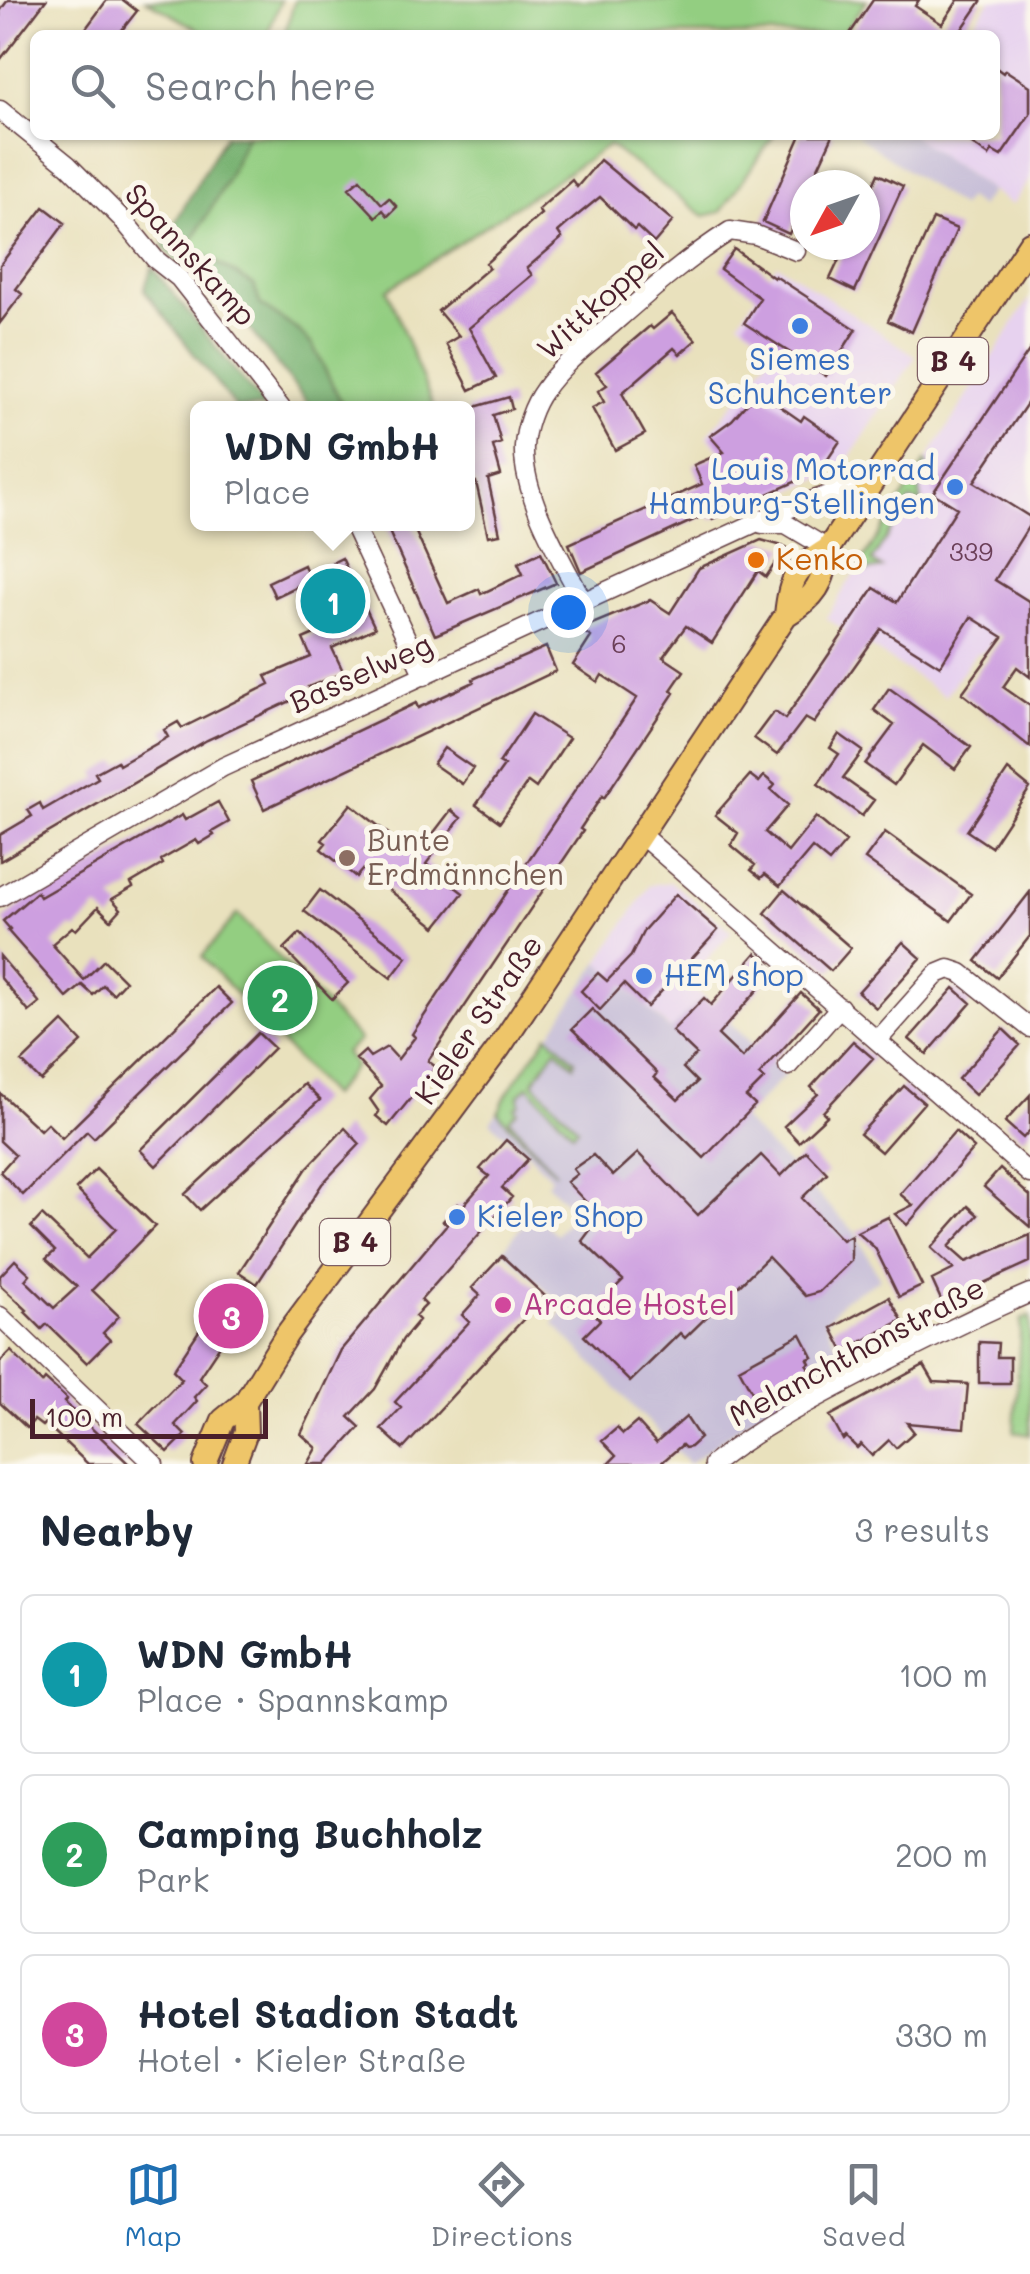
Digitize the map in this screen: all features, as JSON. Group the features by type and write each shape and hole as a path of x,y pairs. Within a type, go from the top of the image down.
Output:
{"main road":[{"name":"Kieler Straße","path":"205,1464 222,1420 245,1402 287,1334 499,1048 786,615 789,586 802,565 828,549 1030,243"},
{"name":"Kieler Straße","path":"234,1464 246,1432 245,1402"}],"street":[{"name":"Spannskamp","path":"0,110 30,135"},
{"name":"Spannskamp","path":"36,140 81,177 155,259 179,278 276,401"},
{"name":"Wittkoppel","path":"584,603 539,511 526,471 528,424 545,388 580,351 664,279 730,231 756,235 790,249"},
{"name":"Basselweg","path":"0,897 223,767 780,512 875,478"},
{"path":"756,525 786,524 828,549"},
{"path":"356,531 424,676"},
{"path":"640,834 1030,1174"},
{"path":"878,1040 937,974 949,968 961,973 1030,1028"},
{"path":"788,1066 840,1006"},
{"name":"Melanchthonstraße","path":"713,1464 750,1436 841,1385 956,1325 1030,1293"},
{"path":"0,1316 154,1464"}],"shaded area":[{"path":"990,0 1030,0 1030,179 1012,205 918,140 1000,140 1000,30 969,30"},
{"path":"863,140 918,140 991,191 980,207 967,198 960,207"},
{"path":"777,264 916,356 847,462 766,502 707,436 776,345 739,321"},
{"path":"1030,298 1030,588 985,651 975,654 945,696 826,618"},
{"path":"671,882 732,931 688,981 703,997 671,1030 599,962 650,885"},
{"path":"599,962 670,1030 703,997 785,1075 742,1119 855,1232 880,1279 844,1299 825,1322 847,1366 747,1421 689,1464 553,1323 566,1308 503,1250 532,1213 556,1234 575,1212 547,1183 551,1178 530,1155 490,1122"}],"green space":[{"path":"146,0 281,0 269,30 199,30"},
{"path":"295,0 867,0 846,30 286,30"},
{"path":"222,140 245,140 189,246 254,285 260,304 300,332 313,346 340,401 306,401 203,271 185,270 164,248"},
{"path":"245,140 771,140 721,212 704,216 609,145 387,290 431,401 340,401 313,346 300,332 259,304 254,285 189,246"},
{"path":"152,267 259,401 231,401 144,290"},
{"path":"925,462 928,464 918,481 922,504 910,500 872,561 882,568 866,571 860,565"},
{"path":"237,914 360,1040 345,1053 355,1066 331,1096 202,957"},
{"path":"548,1035 575,1060 574,1065 556,1049 533,1082 578,1128 573,1133 528,1086 519,1095 520,1104 515,1108 518,1111 509,1119 556,1173 498,1113"},
{"path":"1030,1316 1030,1435 1014,1432 1021,1320"}],"building":[{"path":"8,0 46,0 0,60 0,11"},
{"path":"107,0 123,0 137,11 122,30 85,30"},
{"path":"873,0 919,0 915,6 942,24 958,0 982,0 961,30 852,30"},
{"path":"1005,70 1030,86 1030,114 1001,156 992,151 989,156 966,140 1000,140 1000,71"},
{"path":"799,140 831,140 817,170 790,170 789,234 763,222"},
{"path":"600,160 673,221 654,243 637,227 634,230 600,197 573,219 558,232 562,238 527,268 532,275 469,328 496,378 470,390 446,344 459,336 438,311 489,268 486,263 541,214 538,210 572,180 577,187"},
{"path":"880,175 903,186 880,236"},
{"path":"360,179 382,204 389,198 397,207 388,216 383,210 376,217 349,188"},
{"path":"44,207 65,223 16,289 22,294 0,323 0,265"},
{"path":"933,219 957,229 912,332 888,321"},
{"name":"Siemes Schuhcenter","path":"734,249 856,329 826,376 744,323 760,298 720,269"},
{"path":"839,260 869,260 855,291 830,279"},
{"path":"672,313 696,340 680,354 674,348 622,393 645,434 615,450 592,408 604,402 598,391 607,385 596,372 650,326 653,329"},
{"path":"1030,349 1030,399 974,482 1030,517 1030,524 995,580 1030,602 1030,677 1017,667 1003,687 1030,706 1030,747 962,693 1003,637 971,617 940,666 881,629 814,723 805,718 777,755 754,738 775,712 785,719 874,588 897,602 957,508 933,493"},
{"path":"758,391 801,421 804,416 840,441 820,471 809,464 797,481 712,519 709,513 581,572 569,544 702,484 694,465 724,452 710,436 732,420"},
{"path":"509,397 512,409 493,415 501,443 493,446 501,475 488,479 500,534 488,536 475,482 475,407"},
{"path":"389,531 415,531 448,603 479,589 481,594 523,574 518,563 541,552 556,583 435,635"},
{"path":"761,540 786,547 766,577 758,571 712,643 686,626 663,657 684,671 671,690 674,693 428,1061 436,1067 388,1126 376,1116 379,1112 370,1099 381,1086 356,1059 365,1051 370,1057 387,1047 398,1059 637,698 602,675 598,682 573,665 591,637 580,629 650,600 670,613 699,568"},
{"path":"342,558 375,628 332,648 344,673 308,687 310,692 207,740 0,861 0,835 32,816 28,810 40,803 43,810 98,778 95,773 117,761 119,765 168,737 164,730 178,722 182,728 270,684 266,676 311,657 303,639 319,632 298,586 275,597 268,582 304,565 308,575"},
{"path":"546,647 556,671 264,809 251,781"},
{"path":"889,688 971,747 955,769 923,745 894,785 865,764 894,725 874,710"},
{"path":"532,714 569,738 536,788 528,782 500,822 476,805 504,766 499,763"},
{"path":"839,734 863,751 843,778 874,800 862,816 818,784 839,754 830,748"},
{"path":"444,748 473,768 462,784 433,764"},
{"path":"1008,770 1030,788 991,847 967,831"},
{"path":"750,775 759,782 764,776 775,785 771,790 788,805 765,832 788,852 816,817 846,842 829,862 812,848 780,886 765,874 761,878 751,870 755,865 731,845 738,833 715,815"},
{"path":"218,802 229,822 212,832 214,835 199,844 196,840 161,860 163,864 131,883 133,887 112,899 121,909 111,920 98,907 76,930 72,927 52,944 84,980 104,960 125,981 113,994 103,985 93,995 82,985 67,998 3,921 37,892 40,897 182,815 185,820"},
{"path":"351,804 416,856 451,810 461,818 426,864 463,893 436,927 363,869 356,877 321,849 326,843 322,840"},
{"path":"885,832 971,894 951,921 865,859"},
{"path":"320,890 407,957 391,978 304,911"},
{"path":"784,890 851,948 831,971 765,913"},
{"path":"1030,892 1030,936 997,978 976,961"},
{"path":"676,894 718,930 647,1007 624,984 600,1010 581,991 598,973 607,981 631,956 644,930"},
{"path":"300,933 348,983 332,999 284,949"},
{"path":"903,942 921,958 876,1008 858,992"},
{"path":"756,953 775,970 718,1035 742,1058 801,993 819,1009 759,1075 764,1079 746,1097 755,1105 704,1158 572,1029 592,1009 657,1073 654,1077 678,1100 697,1082 683,1068 696,1054 672,1031 704,998 711,1005"},
{"path":"0,956 40,1003 29,1012 0,977"},
{"path":"216,987 232,1003 94,1138 87,1131 23,1195 0,1172 15,1155 0,1141 0,1093 40,1130 47,1123 62,1138"},
{"path":"954,988 971,1003 927,1054 909,1039"},
{"path":"63,1022 82,1042 41,1081 22,1062"},
{"path":"1003,1029 1020,1045 975,1095 958,1079"},
{"path":"258,1033 274,1048 156,1166 140,1150"},
{"path":"853,1041 873,1058 823,1112 827,1116 799,1142 784,1126 818,1094 811,1087"},
{"path":"304,1084 320,1100 200,1210 185,1194"},
{"path":"904,1086 924,1103 881,1152 860,1134"},
{"path":"1030,1095 1030,1130 1023,1138 1005,1122"},
{"path":"345,1128 360,1144 322,1184 257,1284 239,1272 307,1168"},
{"path":"955,1131 974,1148 907,1225 895,1214 913,1205 900,1194"},
{"path":"506,1140 528,1159 502,1188 512,1197 421,1300 426,1305 415,1316 419,1320 403,1339 375,1389 349,1417 360,1427 326,1464 308,1464 317,1448 301,1434 341,1350 447,1224 443,1221 458,1204 462,1207 489,1176 480,1169"},
{"path":"806,1151 827,1173 802,1198 842,1240 851,1235 851,1261 819,1292 805,1296 768,1257 685,1338 680,1333 630,1382 584,1336 600,1320 592,1311 623,1280 582,1241 600,1217 567,1182 577,1174 573,1169 593,1155 613,1176 638,1153 698,1215 761,1155 781,1176"},
{"path":"96,1169 155,1226 92,1290 119,1316 103,1333 110,1340 87,1363 47,1324 42,1329 25,1312 0,1285 0,1276 15,1260 30,1274 25,1280 54,1308 77,1287 46,1259 55,1251 31,1227 42,1215 87,1258 116,1229 76,1189"},
{"path":"1000,1169 1030,1196 1030,1227 984,1187"},
{"path":"968,1206 978,1215 949,1247 966,1262 1030,1235 1030,1262 942,1302 932,1280 954,1269 931,1248"},
{"path":"888,1217 922,1286 899,1297 875,1248 857,1232"},
{"path":"502,1256 545,1296 403,1449 381,1429 401,1408 395,1402 469,1322 462,1315 480,1295 472,1288"},
{"path":"222,1296 243,1311 199,1377 206,1384 194,1397 197,1401 175,1425 185,1435 168,1452 138,1424 182,1379 173,1370"},
{"path":"889,1297 902,1320 844,1351 832,1328"},
{"path":"801,1334 813,1357 807,1365 815,1377 774,1400 767,1387 753,1394 739,1368"},
{"path":"979,1342 998,1343 997,1357 1010,1357 1010,1383 979,1383"},
{"path":"11,1351 42,1383 45,1379 67,1399 64,1402 129,1464 88,1464 45,1423 42,1426 34,1420 27,1428 0,1403 0,1362"},
{"path":"924,1365 934,1382 968,1384 964,1428 907,1423 914,1432 896,1448 889,1440 872,1456 861,1444 857,1448 846,1437 843,1440 830,1416"},
{"path":"686,1417 700,1438 690,1447 682,1445 660,1464 608,1464 616,1456 602,1441 617,1428 623,1434 637,1422 656,1443"}],"place":[{"name":"Siemes Schuhcenter","path":"800,326"},
{"name":"Louis Motorrad Hamburg-Stellingen","path":"955,487"},
{"name":"Kenko","path":"756,560"},
{"name":"WDN GmbH","path":"333,601"},
{"name":"Bunte Erdmännchen","path":"347,858"},
{"name":"HEM shop","path":"644,976"},
{"name":"Camping Buchholz","path":"280,998"},
{"name":"Kieler Shop","path":"457,1217"},
{"name":"Arcade Hostel","path":"503,1305"},
{"name":"Hotel Stadion Stadt","path":"231,1316"}]}
